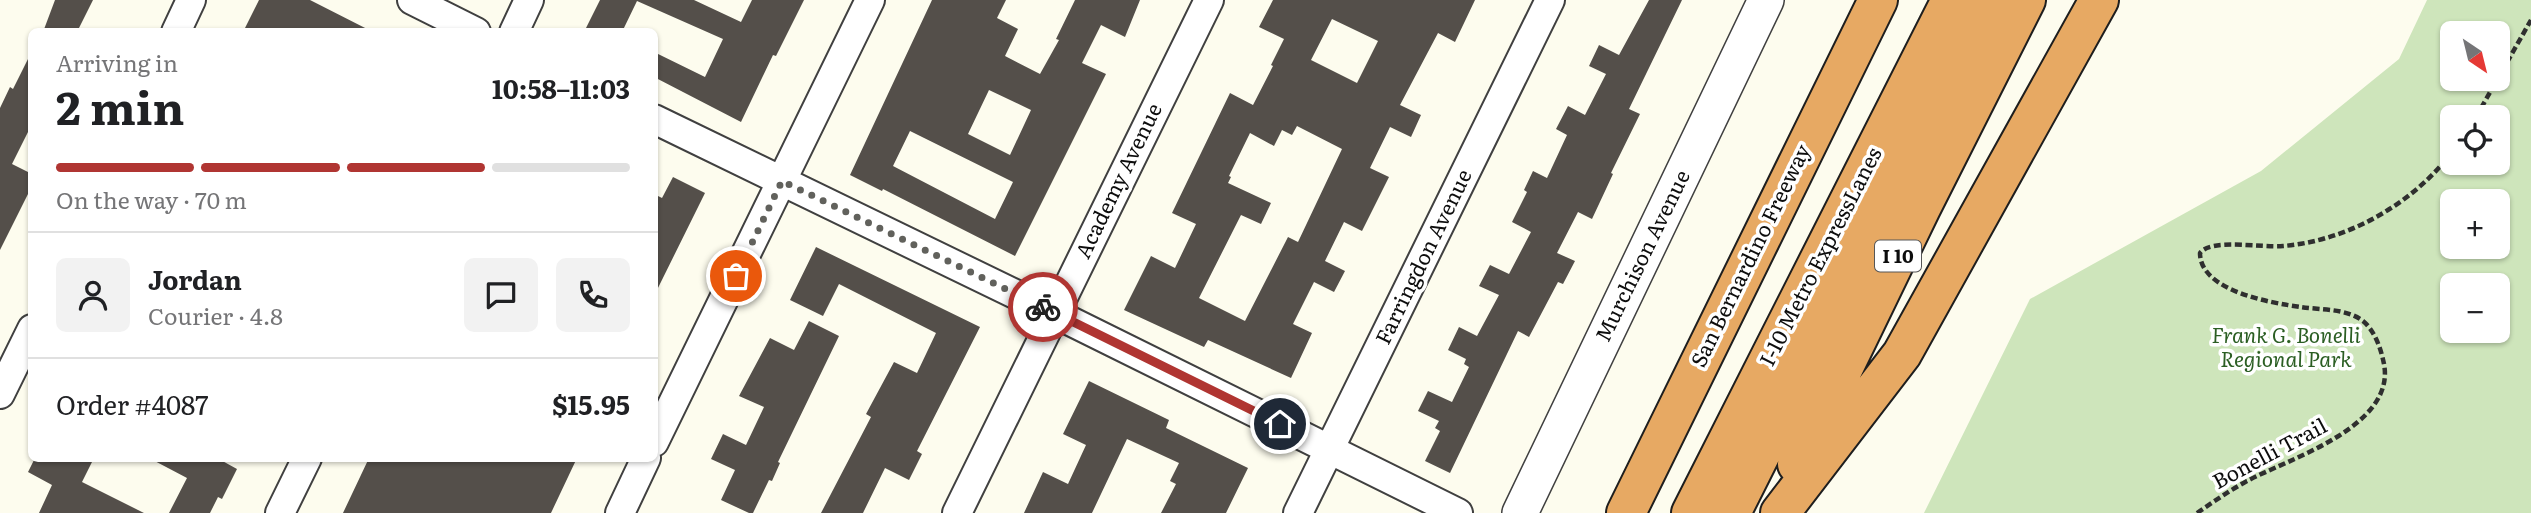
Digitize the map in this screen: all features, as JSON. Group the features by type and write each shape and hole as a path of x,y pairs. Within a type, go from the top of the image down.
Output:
{"highway":[{"name":"San Bernardino Freeway","path":"1626,513 1878,0"},
{"name":"I-10 Metro ExpressLanes","path":"1691,513 1951,0"},
{"name":"I-10 Metro ExpressLanes","path":"1731,513 1989,0"},
{"name":"I 10","path":"1773,513 1921,208 2026,0"},
{"path":"1780,513 1902,354 2099,0"}],"street":[{"path":"178,28 191,0"},
{"path":"412,0 468,28"},
{"path":"515,28 529,0"},
{"path":"658,434 870,0"},
{"name":"Academy Avenue","path":"957,513 1209,0"},
{"name":"Farringdon Avenue","path":"1298,513 1550,0"},
{"name":"Murchison Avenue","path":"1520,513 1766,0"},
{"path":"658,120 1458,513"},
{"path":"0,394 28,337"},
{"path":"280,513 305,462"},
{"path":"620,513 644,462"}],"path":[{"path":"2483,105 2531,20"},
{"name":"Bonelli Trail","path":"2197,513 2246,481 2301,457 2339,436 2365,414 2380,391 2384,379 2384,366 2376,338 2361,320 2337,312 2267,300 2226,287 2207,273 2200,253 2203,248 2217,244 2282,246 2329,238 2373,219 2392,207 2431,177 2440,166"}],"green space":[{"name":"Frank G. Bonelli Regional Park","path":"2427,0 2531,0 2531,513 1924,513 2030,299 2261,171 2399,59"}],"building":[{"path":"55,0 93,0 79,28 44,28"},
{"path":"259,0 310,0 365,28 245,28"},
{"path":"600,0 694,0 741,22 752,0 804,0 776,56 773,55 741,122 658,79 658,54 705,77 723,39 637,1 624,28 586,28"},
{"path":"932,0 1006,0 997,18 1018,29 1005,56 1040,74 1059,40 1056,39 1075,0 1140,0 1125,37 1101,25 1082,63 1106,74 1015,256 850,175","holes":["989,90 1031,110 1010,155 968,134","910,131 1013,182 995,219 893,166"]},
{"path":"1273,0 1475,0 1455,42 1438,33 1400,105 1421,115 1411,137 1390,127 1370,168 1389,177 1362,231 1344,222 1325,261 1345,271 1334,292 1314,282 1293,324 1312,333 1291,378 1208,340 1204,347 1124,310 1151,256 1175,268 1196,224 1172,213 1230,93 1253,105 1273,66 1271,65 1284,39 1259,27","holes":["1332,19 1378,41 1357,83 1311,60","1297,126 1342,149 1298,242 1288,237 1245,321 1199,298 1241,215 1261,224 1271,203 1228,183 1231,177 1229,176 1250,133 1274,146 1282,130 1292,135"]},
{"path":"1649,0 1682,0 1629,109 1640,114 1592,219 1578,212 1557,253 1575,261 1563,284 1558,282 1529,337 1518,331 1450,473 1425,461 1440,431 1435,428 1439,421 1418,411 1428,391 1452,402 1469,367 1464,364 1466,359 1448,350 1459,327 1477,336 1499,295 1479,286 1490,265 1509,274 1531,232 1512,222 1527,192 1524,190 1533,171 1547,178 1567,135 1556,129 1568,106 1585,115 1606,74 1589,66 1599,45 1619,55"},
{"path":"28,59 28,132 12,164 28,172 28,194 0,250 0,108 10,87 13,89"},
{"path":"673,177 705,193 658,288 658,196 662,198"},
{"path":"816,247 980,327 917,451 922,454 909,480 885,468 863,513 821,513 871,417 866,414 894,362 917,373 936,333 839,284 823,316 790,300"},
{"path":"809,321 839,336 778,462 780,463 772,481 769,480 753,513 749,513 721,500 735,470 711,459 723,434 746,445 764,407 739,396 770,338 794,350"},
{"path":"1089,381 1169,420 1166,428 1248,468 1226,513 1161,513 1176,484 1170,481 1179,463 1127,439 1092,513 1024,513 1043,472 1068,484 1086,445 1063,434"},
{"path":"33,462 92,462 82,482 144,513 39,513 52,485 28,472"},
{"path":"157,462 224,462 237,469 222,499 218,497 210,513 169,513 187,478"},
{"path":"367,462 575,462 551,513 343,513"}],"way so far":[{"path":"736,276 782,181 1043,307"}],"route":[{"path":"1043,307 1280,424"}]}
